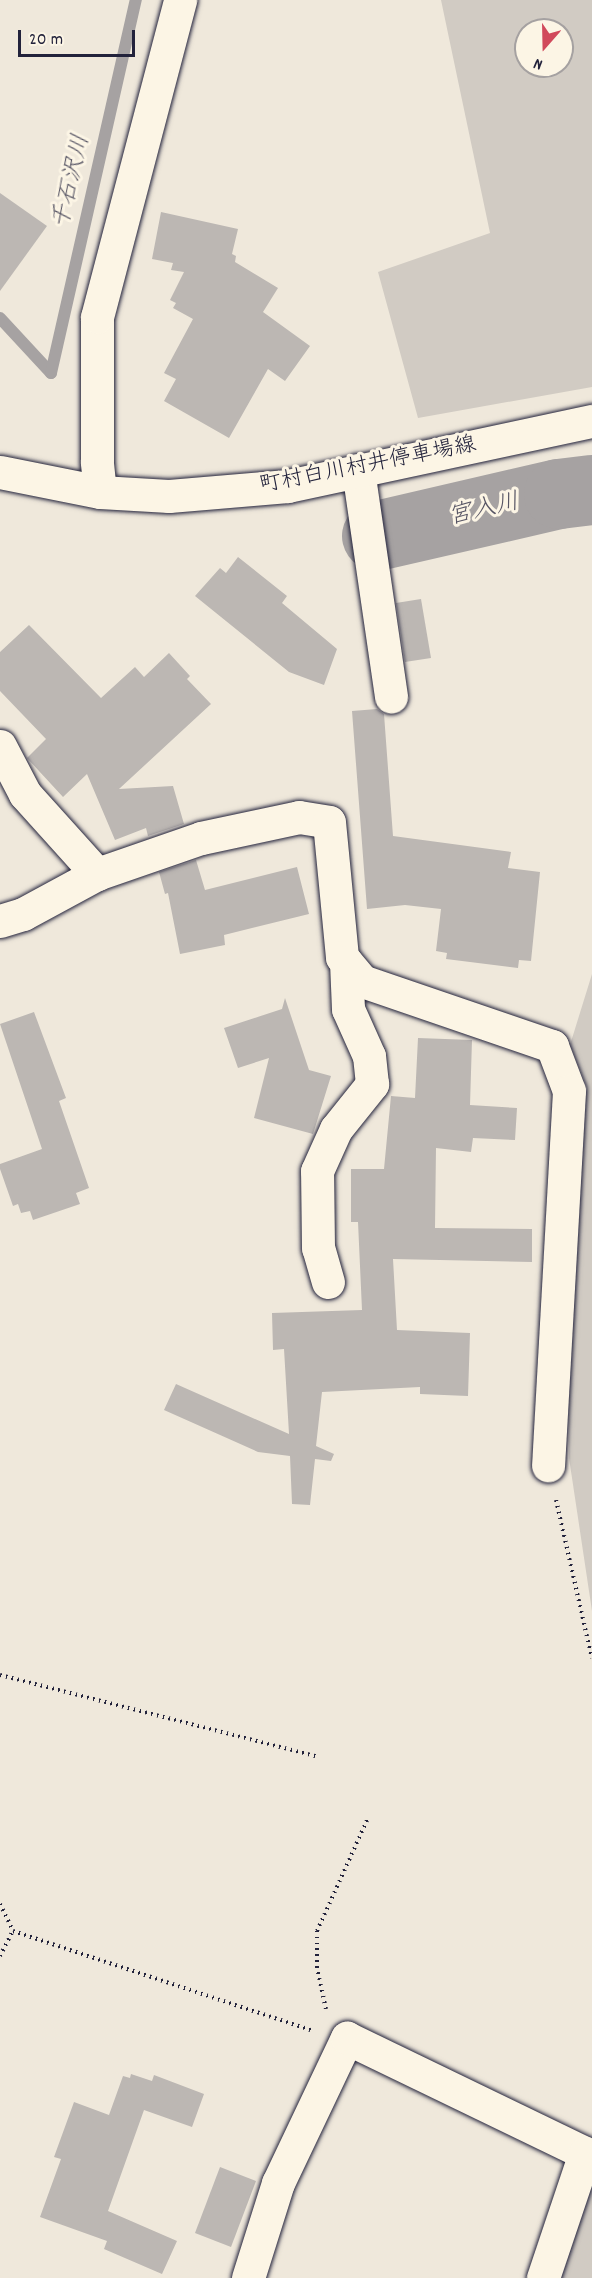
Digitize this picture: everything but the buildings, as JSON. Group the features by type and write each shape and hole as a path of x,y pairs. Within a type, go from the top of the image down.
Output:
{"street":[{"path":"100,492 96,461 97,317 180,0"},
{"name":"町村白川村井停車場線","path":"0,472 100,492 169,496 276,487 592,421"},
{"path":"358,470 391,697"},
{"path":"0,746 25,794 97,874"},
{"path":"0,921 23,914 97,874 201,838 299,817 329,822 342,957 362,981 552,1046 569,1091 548,1465"},
{"path":"328,1282 318,1248 317,1171 336,1129 372,1084 369,1056 348,1009 346,962"},
{"path":"248,2278 278,2183 339,2036 585,2152 543,2278"}],"path":[{"path":"548,1465 592,1658"},
{"path":"0,1675 319,1757"},
{"path":"339,2036 317,1968 317,1930 369,1818"},
{"path":"0,1904 13,1931 339,2036"},
{"path":"0,1956 13,1931"}],"shaded area":[{"path":"441,0 592,0 592,387 418,418 378,272 490,233"},
{"path":"592,974 592,1611 569,1458 567,1317 587,1087 570,1045"},
{"path":"592,2171 592,2278 554,2278"}],"waterway":[{"name":"千石沢川","path":"51,373 136,0"},
{"name":"宮入川","path":"0,318 51,373"},
{"name":"宮入川","path":"377,536 559,494 592,490"}]}
